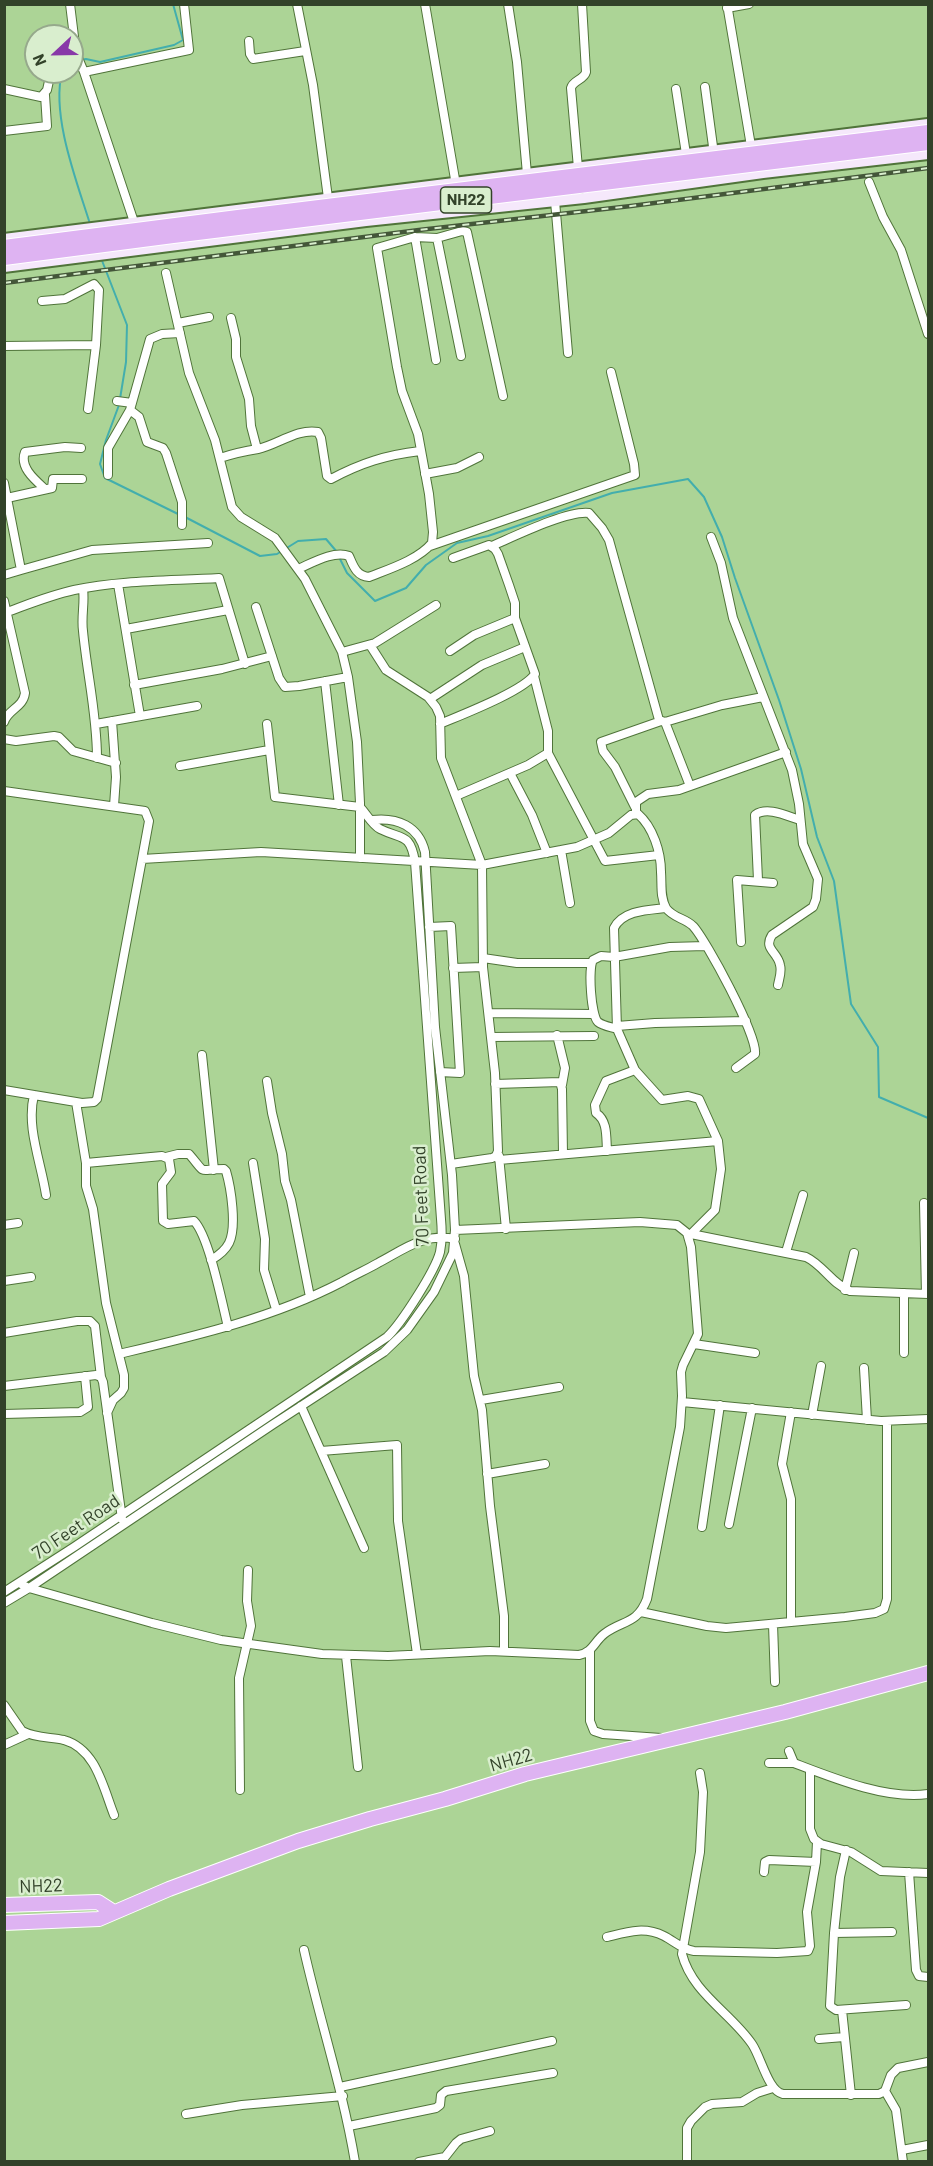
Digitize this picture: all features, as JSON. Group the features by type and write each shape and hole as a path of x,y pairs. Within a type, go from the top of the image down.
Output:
{"highway":[{"name":"NH22","path":"4,247 928,132"},
{"name":"NH22","path":"4,258 928,143"},
{"name":"NH22","path":"4,1923 99,1918 112,1911 298,1841 525,1774 675,1739 928,1673"},
{"name":"NH22","path":"4,1905 98,1902 112,1911"}],"street":[{"path":"70,4 72,24"},
{"path":"84,69 189,50 184,4"},
{"path":"297,4 313,85 328,198"},
{"path":"425,4 460,210"},
{"path":"508,4 517,62 527,174"},
{"path":"578,168 572,86 588,78 582,4"},
{"path":"749,4 727,6 751,146"},
{"path":"249,41 250,54 253,59 305,51"},
{"path":"84,75 134,222"},
{"path":"4,131 47,126 45,95 48,84"},
{"path":"705,87 718,180"},
{"path":"4,88 38,97 45,95"},
{"path":"676,89 686,154"},
{"path":"4,239 928,124"},
{"path":"4,267 928,154"},
{"path":"869,182 883,217 901,250 928,334"},
{"path":"555,201 568,353"},
{"path":"150,220 154,248"},
{"path":"430,546 433,532 425,474 416,429 402,391 377,248 415,237 439,245 462,231 467,232 503,396"},
{"path":"415,237 436,360"},
{"path":"439,245 461,356"},
{"path":"166,273 189,373 220,458 230,500 241,517 275,538 298,569 342,652 348,677 357,742 360,858"},
{"path":"42,301 65,299 94,284 100,294 88,409"},
{"path":"178,323 208,317"},
{"path":"231,318 236,339 236,357 249,399 251,426 257,449"},
{"path":"108,475 108,447 150,339 162,334 180,333"},
{"path":"4,346 96,345"},
{"path":"298,569 330,556 344,554 349,556 357,572 369,577 396,566 430,546 635,475 611,372"},
{"path":"126,404 139,417 147,442 165,450 179,493 182,520"},
{"path":"220,458 257,449 306,432 318,432 327,476 331,479 350,469 386,456 420,451"},
{"path":"45,489 26,468 23,455 25,452 65,447 81,448"},
{"path":"425,474 456,468 479,457"},
{"path":"7,498 52,488 52,478 82,479"},
{"path":"4,483 21,570"},
{"path":"453,558 492,546 541,525 583,513 592,515 609,540 657,714 663,722 690,786"},
{"path":"711,537 721,563 733,618 786,752 796,785 804,850 816,872 818,886 816,899 811,909 770,938 769,948 780,965 778,985"},
{"path":"4,575 92,550 208,543"},
{"path":"492,546 498,554 513,595 515,618 535,671 534,676 548,731 548,753 605,861 659,855"},
{"path":"7,612 83,589 118,584 219,578 244,664"},
{"path":"118,584 140,716"},
{"path":"83,589 85,598 83,633 96,724 97,758"},
{"path":"4,602 25,693 22,703 9,713 4,722"},
{"path":"342,652 370,645 436,605"},
{"path":"256,607 281,683 285,687 348,677"},
{"path":"126,629 228,610"},
{"path":"450,651 474,635 515,618"},
{"path":"370,645 386,670 430,699 436,707 440,724 441,758 482,865 483,967 489,1013 506,1229"},
{"path":"430,699 482,665 525,647"},
{"path":"134,685 244,664 272,656"},
{"path":"440,724 503,695 534,676"},
{"path":"325,681 339,805"},
{"path":"736,1068 753,1056 756,1051 746,1021 695,928 666,908 662,899 659,855 645,821 635,810 615,767 603,751 601,742 730,703 763,697"},
{"path":"96,724 197,706"},
{"path":"112,721 116,763 114,806"},
{"path":"267,724 275,797 360,807"},
{"path":"4,740 59,737 73,751 116,763"},
{"path":"180,766 269,750"},
{"path":"142,859 261,852 482,865 577,847 609,833 635,810 637,799 648,794 675,791 786,752"},
{"path":"456,796 510,773 548,753"},
{"path":"510,773 532,815 547,853"},
{"path":"4,791 136,809 145,811 149,821 97,1099 89,1103 76,1102 4,1090"},
{"name":"70 Feet Road","path":"4,1592 382,1341 396,1326 434,1266 442,1237 415,862 409,840 379,828 360,807"},
{"path":"758,880 755,814 761,811 770,812 800,820"},
{"name":"70 Feet Road","path":"4,1603 388,1349 428,1302 450,1259 455,1238 451,1164 440,1072 425,849 420,837 412,828 391,819 372,820"},
{"path":"561,850 570,903"},
{"path":"741,942 737,880 773,883"},
{"path":"666,908 634,913 617,922 614,934 617,1028 635,1070 662,1100 693,1096 699,1099 718,1141 721,1169 717,1206 713,1215 690,1235"},
{"path":"429,927 450,926 460,1072 440,1072"},
{"path":"483,958 517,963 591,963 601,956 614,957 670,947 705,946"},
{"path":"591,963 594,1014 599,1023 617,1028 655,1023 746,1021"},
{"path":"453,968 483,967"},
{"path":"489,1013 594,1014"},
{"path":"556,1035 565,1068 562,1085 563,1154"},
{"path":"491,1037 594,1036"},
{"path":"202,1055 214,1170"},
{"path":"607,1151 604,1122 594,1110 595,1105 606,1081 635,1070"},
{"path":"267,1081 282,1154 285,1181 291,1200 310,1297"},
{"path":"495,1084 557,1082 562,1085"},
{"path":"34,1095 33,1130 46,1195"},
{"path":"76,1102 106,1303 124,1375 122,1393 113,1400 107,1413"},
{"path":"451,1164 499,1155 563,1154 718,1141"},
{"path":"86,1163 166,1157 184,1153 189,1154 200,1170 224,1169 231,1195 233,1228 229,1244 212,1260"},
{"path":"166,1157 169,1159 171,1172 162,1184 163,1221 168,1224 194,1221 199,1226 212,1260 228,1327"},
{"path":"253,1163 266,1247 264,1270 276,1309"},
{"path":"786,1252 803,1195"},
{"path":"119,1353 205,1334 310,1297 410,1245 442,1237 455,1238 506,1229 602,1223 677,1225 690,1235 786,1252 811,1259 845,1290 927,1294 924,1203"},
{"path":"4,1225 18,1223"},
{"path":"19,1583 29,1588 152,1623 248,1644 346,1656 504,1652 579,1655 590,1651 606,1633 630,1621 641,1612 647,1599 678,1435 683,1365 698,1334 690,1235"},
{"path":"455,1238 464,1276 474,1376 481,1400 487,1474 504,1616 504,1652"},
{"path":"845,1290 854,1253"},
{"path":"4,1281 32,1277"},
{"path":"904,1293 904,1353"},
{"path":"4,1333 77,1321 90,1321 95,1326 123,1525"},
{"path":"382,1341 388,1349"},
{"path":"694,1344 755,1353"},
{"path":"812,1415 821,1365"},
{"path":"864,1368 867,1420"},
{"path":"4,1386 96,1375 101,1377"},
{"path":"4,1414 75,1412 86,1409 89,1402 86,1376"},
{"path":"481,1400 559,1387"},
{"path":"682,1402 867,1420 928,1419"},
{"path":"702,1527 720,1405"},
{"path":"301,1406 364,1548"},
{"path":"729,1524 752,1408"},
{"path":"791,1412 782,1464 791,1499 791,1622"},
{"path":"267,1417 272,1425"},
{"path":"641,1612 726,1628 845,1617 875,1613 884,1609 887,1599 887,1421"},
{"path":"321,1450 397,1444 398,1521 417,1654"},
{"path":"487,1474 545,1464"},
{"path":"240,1790 239,1678 251,1626 247,1601 248,1570"},
{"path":"773,1624 775,1682"},
{"path":"590,1651 590,1720 594,1731 603,1734 675,1739"},
{"path":"346,1656 358,1767"},
{"path":"4,1705 18,1726 28,1734 69,1742 84,1750 93,1764 114,1815"},
{"path":"4,1745 28,1734"},
{"path":"789,1751 794,1763"},
{"path":"769,1763 794,1763 810,1770 900,1795 928,1796"},
{"path":"607,1936 646,1930 663,1935 683,1949 700,1952 808,1951 810,1947 807,1912 816,1862 817,1842 810,1829 810,1770"},
{"path":"700,1773 703,1801 700,1852 683,1949 684,1960 691,1976 705,1994 743,2032 754,2047 773,2088 783,2094 879,2094 885,2091 891,2075 898,2068 928,2062"},
{"path":"817,1842 846,1850 881,1870 928,1873"},
{"path":"846,1850 840,1877 829,2003 833,2010 906,2005"},
{"path":"764,1872 765,1862 769,1860 816,1862"},
{"path":"909,1872 916,1970 919,1976 928,1977"},
{"path":"834,1934 892,1932"},
{"path":"304,1950 343,2096 355,2162"},
{"path":"842,2010 851,2095"},
{"path":"819,2039 844,2037"},
{"path":"340,2086 552,2041"},
{"path":"349,2126 436,2108 440,2105 441,2095 446,2091 553,2073"},
{"path":"687,2162 687,2128 705,2107 712,2104 742,2102 757,2093 773,2088"},
{"path":"885,2091 896,2110 903,2162"},
{"path":"186,2114 242,2105 343,2096"},
{"path":"419,2162 445,2157 461,2139 490,2131"},
{"path":"902,2150 928,2145"}],"waterway":[{"path":"84,59 100,62 174,45 183,40 173,4"},
{"path":"61,84 60,108 67,149 90,224"},
{"path":"101,258 127,325 126,362 119,405 100,464 105,478 180,515"},
{"path":"339,557 347,573 375,601 406,588 426,565 457,543 488,536 612,493 688,479 704,497 722,537 801,769 817,837 834,881 851,1004 878,1047 879,1097 928,1118"},
{"path":"185,517 260,556 277,554 298,541 326,539 337,552"}],"railway":[{"path":"4,283 928,168"}]}
